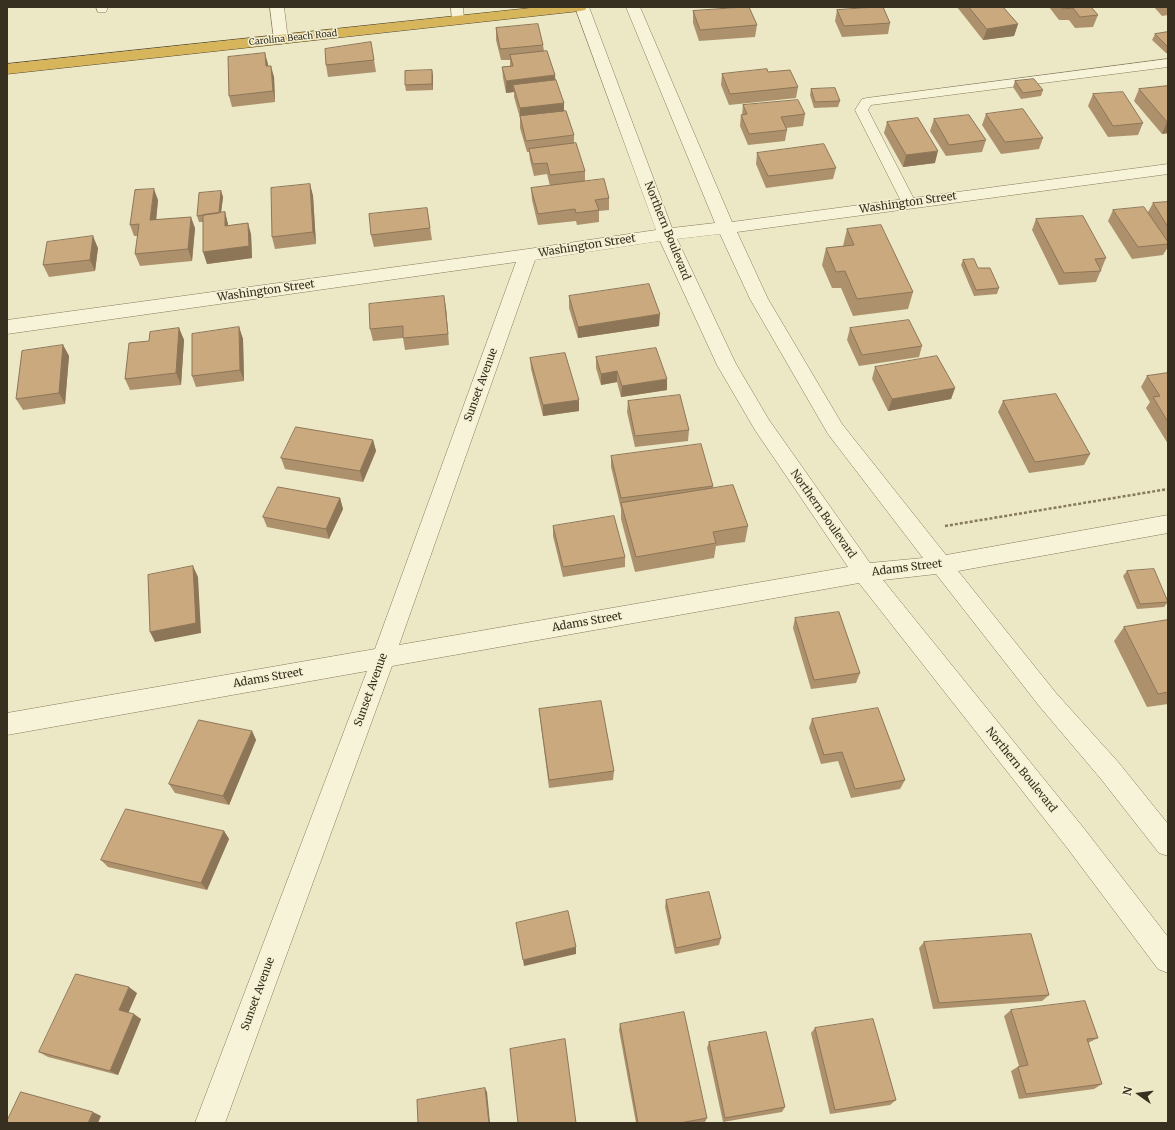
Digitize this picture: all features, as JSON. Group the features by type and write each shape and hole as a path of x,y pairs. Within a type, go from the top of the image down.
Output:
{"highway":[{"name":"Carolina Beach Road","path":"7,69 281,40 457,14 581,7"}],"street":[{"path":"277,7 281,40"},
{"name":"Northern Boulevard","path":"581,7 666,234 727,365 758,418 864,573 1077,840 1168,959"},
{"path":"633,7 726,228 759,299 835,429 1048,700 1110,771 1168,844"},
{"name":"Washington Street","path":"7,327 528,255 666,234 726,228 1168,169"},
{"name":"Sunset Avenue","path":"210,1123 382,658 528,255"},
{"name":"Adams Street","path":"7,724 864,573 940,564 1168,524"}],"lane":[{"path":"909,203 861,110 867,102 1168,63"}],"path":[{"path":"937,527 1168,489"}],"building":[{"path":"749,7 757,25 700,30 693,11"},
{"path":"883,7 890,23 844,26 837,10"},
{"path":"969,7 1003,7 1018,24 987,29"},
{"path":"1062,7 1091,7 1098,15 1080,17 1073,8 1063,9"},
{"path":"538,24 543,45 500,49 496,28"},
{"path":"1168,32 1168,47 1155,34"},
{"path":"371,42 374,60 326,65 325,49"},
{"path":"547,51 555,75 506,81 502,67 513,66 510,55"},
{"path":"265,53 266,66 271,66 273,91 229,96 228,57"},
{"path":"767,69 768,72 790,70 798,87 730,94 722,74"},
{"path":"432,70 432,84 405,85 405,71"},
{"path":"1034,79 1043,90 1023,93 1015,81"},
{"path":"556,80 564,103 520,108 513,85"},
{"path":"1168,86 1168,122 1167,122 1139,89"},
{"path":"835,88 840,101 815,102 811,89"},
{"path":"1123,92 1143,123 1113,126 1093,94"},
{"path":"798,100 805,114 781,117 787,130 749,134 741,115 747,114 743,105"},
{"path":"1023,109 1043,138 1005,142 986,114"},
{"path":"566,111 574,135 526,141 520,116"},
{"path":"969,115 986,140 949,145 934,119"},
{"path":"918,118 938,151 906,155 887,122"},
{"path":"576,143 585,171 550,175 547,163 533,164 529,149"},
{"path":"824,144 836,168 768,176 757,153"},
{"path":"604,179 609,198 595,200 599,210 576,213 575,209 538,214 531,188"},
{"path":"310,184 313,232 272,237 271,188"},
{"path":"154,189 150,220 191,217 188,249 135,254 139,224 130,225 135,190"},
{"path":"221,191 219,213 197,216 199,193"},
{"path":"1168,202 1168,227 1153,203"},
{"path":"1144,207 1168,244 1138,247 1113,210"},
{"path":"427,208 430,228 371,235 369,214"},
{"path":"225,212 225,226 248,223 249,246 203,252 203,215"},
{"path":"1083,216 1106,258 1095,259 1101,271 1064,273 1036,219"},
{"path":"881,225 913,292 857,299 845,271 836,272 826,248 854,245 847,229"},
{"path":"93,236 90,260 43,265 47,242"},
{"path":"974,259 978,268 990,268 999,288 976,290 963,260"},
{"path":"649,284 660,314 578,327 569,296"},
{"path":"444,296 448,334 403,338 403,326 370,329 369,304"},
{"path":"909,320 922,346 862,355 850,328"},
{"path":"239,327 240,370 192,376 192,334"},
{"path":"179,328 176,373 125,379 129,343 149,341 150,332"},
{"path":"63,345 59,393 16,399 22,351"},
{"path":"656,348 667,379 622,386 617,371 601,374 596,357"},
{"path":"565,353 579,400 543,405 530,358"},
{"path":"937,356 955,388 892,399 875,367"},
{"path":"1168,373 1168,422 1153,397 1160,396 1147,376"},
{"path":"1056,394 1090,454 1035,462 1003,401"},
{"path":"680,395 689,430 635,436 628,401"},
{"path":"296,427 373,440 360,471 281,458"},
{"path":"701,444 713,486 621,498 611,456"},
{"path":"733,485 748,526 713,532 716,543 636,557 621,503"},
{"path":"278,487 340,498 326,529 263,517"},
{"path":"614,516 625,557 563,567 553,526"},
{"path":"193,566 196,623 150,632 148,575"},
{"path":"1154,569 1168,602 1140,604 1127,571"},
{"path":"839,612 860,673 814,680 795,618"},
{"path":"1168,620 1168,692 1158,694 1124,627"},
{"path":"601,701 614,771 549,780 539,709"},
{"path":"878,708 905,780 855,789 842,752 824,755 812,719"},
{"path":"199,720 252,731 223,796 169,784"},
{"path":"126,809 224,831 201,883 101,860"},
{"path":"709,892 721,938 676,948 666,900"},
{"path":"568,911 576,947 523,960 516,923"},
{"path":"1031,934 1049,995 939,1003 924,942"},
{"path":"76,974 129,987 119,1010 134,1014 110,1071 39,1052"},
{"path":"1085,1001 1098,1038 1087,1039 1102,1084 1026,1094 1018,1067 1028,1065 1011,1010"},
{"path":"684,1012 707,1118 680,1123 638,1123 620,1024"},
{"path":"873,1019 896,1100 835,1110 815,1028"},
{"path":"766,1032 785,1107 725,1118 709,1042"},
{"path":"565,1039 576,1123 518,1123 510,1049"},
{"path":"485,1088 489,1123 418,1123 417,1100"},
{"path":"21,1092 93,1112 88,1123 7,1123"}]}
